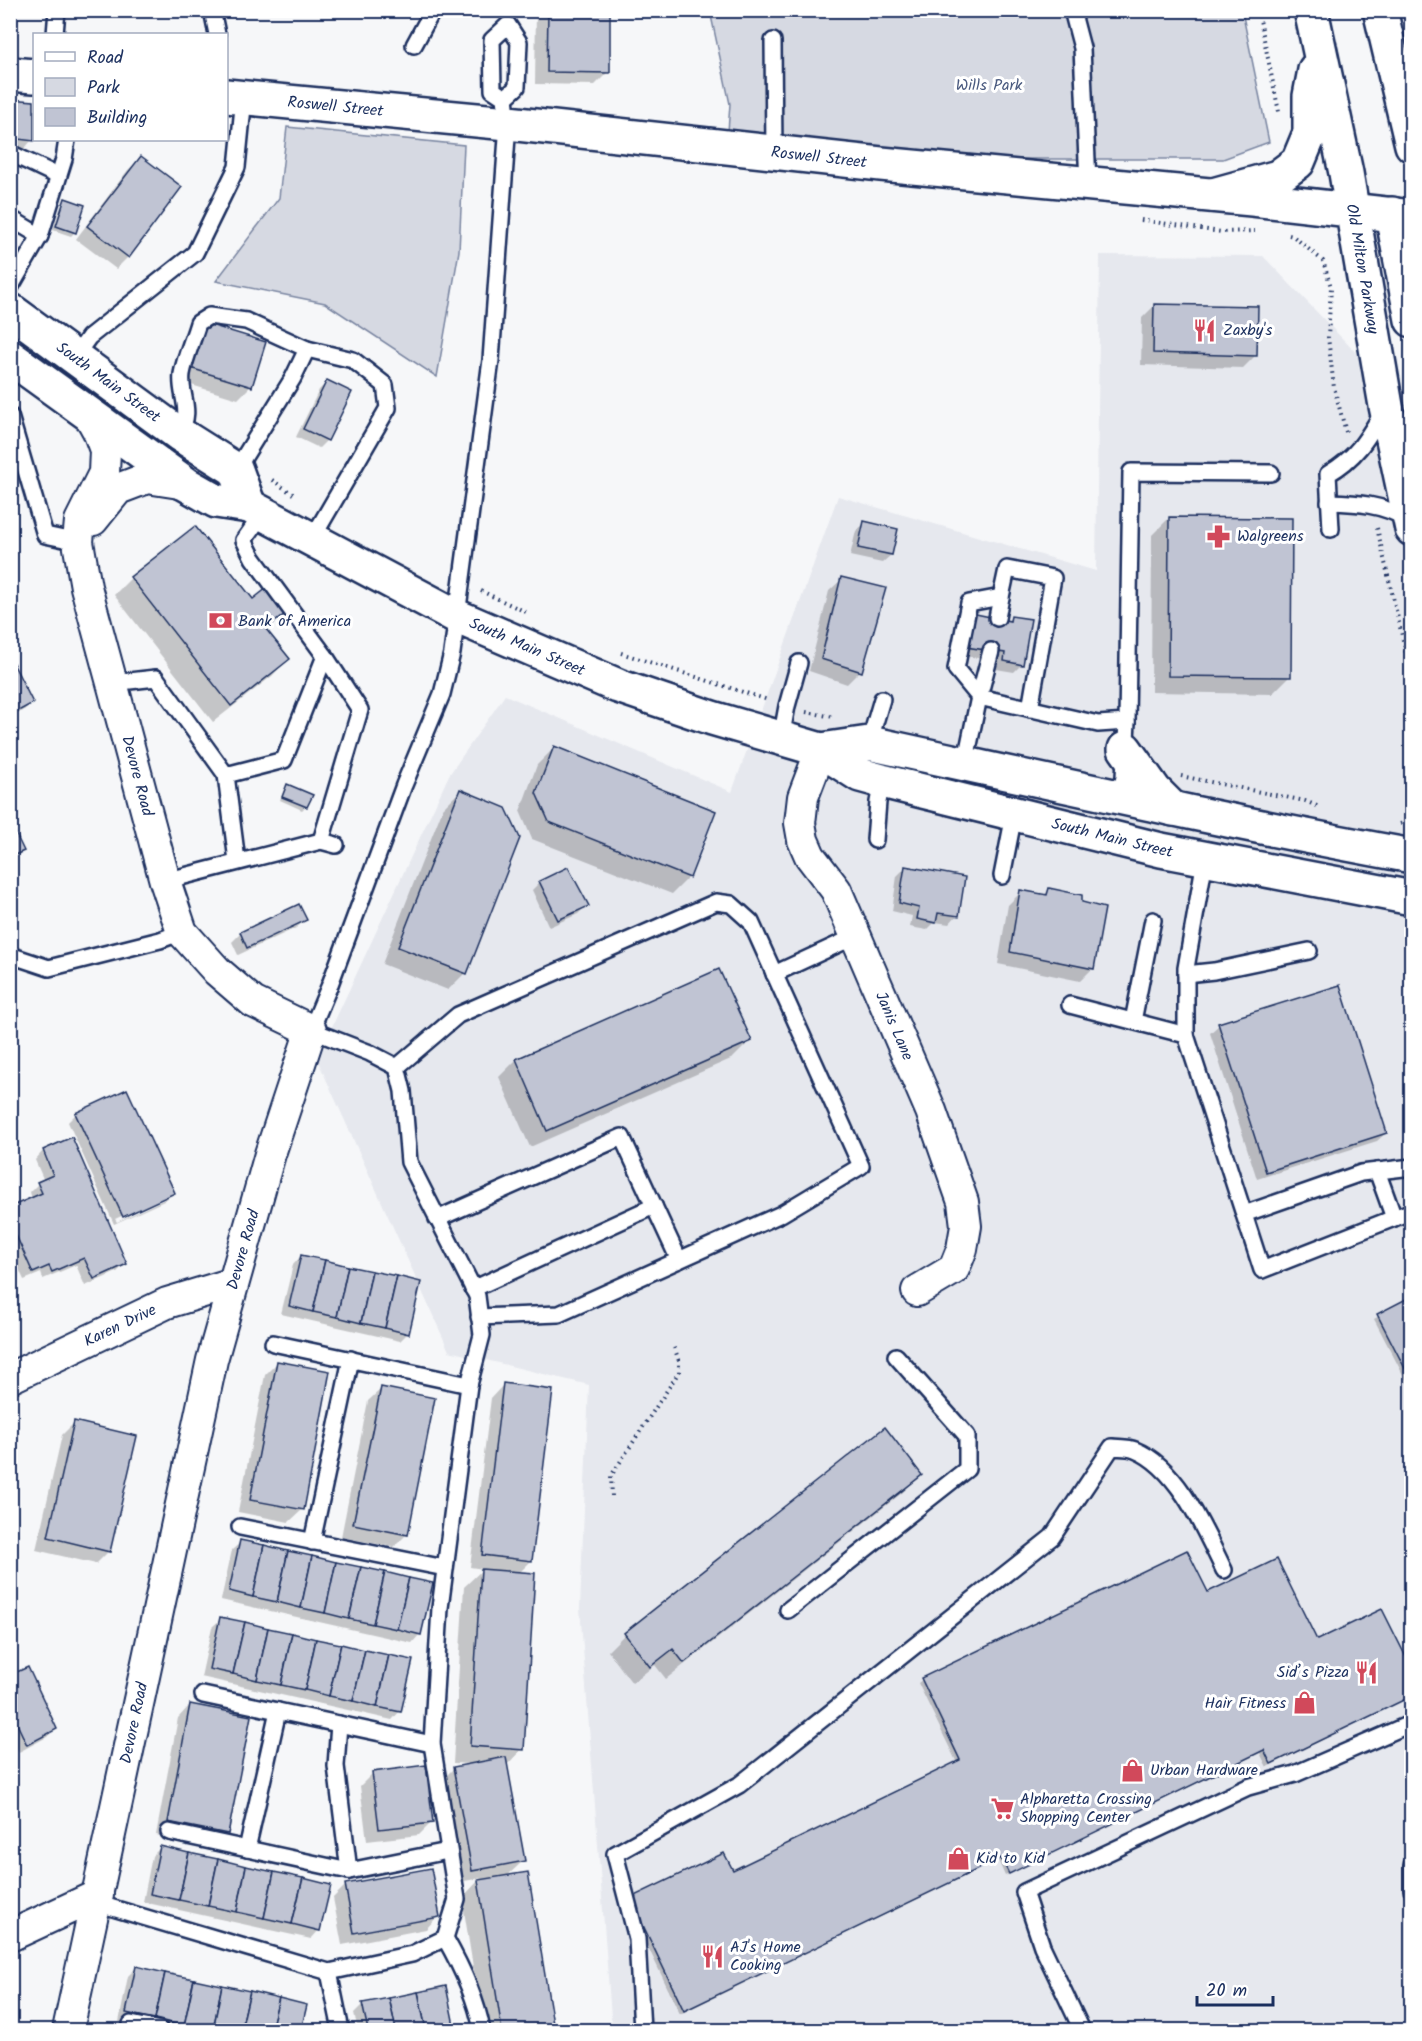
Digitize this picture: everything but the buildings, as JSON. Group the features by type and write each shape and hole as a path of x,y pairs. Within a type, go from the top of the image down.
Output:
{"main road":[{"name":"Old Milton Parkway","path":"1311,10 1346,172 1386,406 1411,525"},
{"path":"1380,10 1412,145"},
{"path":"1213,195 1278,177 1298,162 1310,133 1310,96 1319,51"},
{"path":"10,74 33,76"},
{"name":"Roswell Street","path":"236,97 506,111 774,152 1402,216"},
{"path":"1402,216 1412,320"},
{"name":"South Main Street","path":"10,310 179,434 238,465"},
{"name":"South Main Street","path":"10,357 186,484 216,501 319,526 458,617 618,686 780,739 821,750 860,775 882,781 1205,860 1412,898"},
{"path":"238,465 256,509"},
{"name":"South Main Street","path":"821,750 872,734 965,764 1133,788"},
{"path":"1126,735 1133,788 1173,809 1412,856"}],"street":[{"name":"Devore Road","path":"68,2031 212,1360 270,1154 311,1030 253,1002 217,971 182,932 165,881 86,587 78,542 80,521 104,473 105,450 88,413"},
{"path":"78,542 101,508 118,489 147,478 186,484"},
{"name":"Janis Lane","path":"821,750 803,797 800,823 802,840 810,856 836,890 931,1112 963,1202 966,1226 962,1249 954,1269 917,1291"},
{"name":"Karen Drive","path":"10,1378 167,1303 233,1283"},
{"path":"10,1935 97,1899"}],"lane":[{"path":"55,33 57,10"},
{"path":"212,10 216,33"},
{"path":"414,45 433,10"},
{"path":"1072,10 1082,48 1088,183"},
{"path":"773,41 774,152"},
{"path":"74,358 88,338 195,253 237,167 236,97"},
{"path":"482,2031 480,2018 461,1965 445,1938 456,1899 432,1744 440,1608 469,1385 482,1335 477,1296 409,1162 404,1091 397,1067 370,1053 311,1030 404,785 442,694 458,617 491,360 506,111"},
{"path":"10,288 40,236 67,141"},
{"path":"10,153 58,176"},
{"path":"10,218 40,236"},
{"path":"179,434 185,424 186,398 182,376 198,323 209,316 246,321 307,349 352,360 385,385 388,408 319,526"},
{"path":"238,465 292,378 307,349"},
{"path":"1331,529 1328,474 1354,456 1370,435 1386,406"},
{"path":"10,416 45,535 78,542"},
{"path":"1001,597 969,603 956,669 979,697 1098,724 1126,735 1131,472 1271,473"},
{"path":"1329,502 1384,507 1411,525"},
{"path":"256,509 244,540 253,558 325,656 360,710 321,841"},
{"path":"997,618 1007,569 1053,578 1030,709"},
{"path":"965,764 991,651"},
{"path":"226,775 284,759 325,656"},
{"path":"780,739 786,706 799,663"},
{"path":"112,683 156,678 226,775 237,861"},
{"path":"872,734 882,699"},
{"path":"875,840 882,781"},
{"path":"1002,876 1014,815"},
{"path":"165,881 321,841 336,845"},
{"path":"1205,860 1186,974 1186,1035 1262,1270 1412,1211"},
{"path":"397,1067 458,1015 716,902 730,904 751,921 861,1166 781,1214 559,1314 479,1317"},
{"path":"1132,1021 1153,920"},
{"path":"13,961 49,968 160,940 182,932"},
{"path":"774,974 856,936"},
{"path":"1186,974 1214,971 1309,951"},
{"path":"1070,1005 1186,1035"},
{"path":"437,1219 622,1137 679,1260"},
{"path":"1244,1214 1360,1173 1412,1167"},
{"path":"1377,1171 1394,1218"},
{"path":"473,1289 654,1206"},
{"path":"273,1343 469,1385"},
{"path":"788,1610 967,1469 967,1436 896,1356"},
{"path":"312,1542 351,1359"},
{"path":"642,2031 637,1939 615,1854 739,1785 1052,1537 1112,1447 1134,1449 1159,1465 1195,1509 1224,1570"},
{"path":"240,1527 445,1568"},
{"path":"202,1695 432,1744"},
{"path":"247,1849 279,1711"},
{"path":"1082,2031 1042,1946 1024,1892 1248,1787 1295,1774 1412,1723"},
{"path":"339,1724 336,1767 349,1871"},
{"path":"169,1832 349,1871 448,1851"},
{"path":"1412,1865 1412,1890"},
{"path":"97,1899 329,1972 412,1954 445,1938"},
{"path":"329,1972 341,2031"},
{"path":"131,2024 160,2031"}],"path":[{"path":"1257,10 1281,123"},
{"path":"1130,219 1221,232 1265,230"},
{"path":"1284,234 1293,236 1323,261"},
{"path":"238,465 319,526"},
{"path":"461,581 535,616"},
{"path":"610,649 872,734"},
{"path":"1133,788 1158,771 1305,801 1324,810"},
{"path":"1390,826 1407,822 1412,816"},
{"path":"612,1496 611,1476 680,1372 679,1360 673,1344"}],"shaded area":[{"path":"1100,255 1263,256 1411,410 1411,2030 612,2030 580,1608 589,1385 449,1351 317,1059 449,775 505,695 732,792 838,496 1096,571"}],"green space":[{"name":"Wills Park","path":"710,11 1242,11 1269,142 1223,159 976,159 728,132 730,104"},
{"path":"287,127 464,145 459,251 437,377 325,303 216,281 279,198"}],"place":[{"name":"Zaxby's","path":"1205,330"},
{"name":"Walgreens","path":"1219,536"},
{"name":"Bank of America","path":"220,621"},
{"name":"Sid’s Pizza","path":"1367,1672"},
{"name":"Hair Fitness","path":"1304,1703"},
{"name":"Urban Hardware","path":"1132,1770"},
{"name":"Alpharetta Crossing Shopping Center","path":"1002,1808"},
{"name":"Kid to Kid","path":"958,1858"},
{"name":"AJ's Home Cooking","path":"712,1956"}]}
